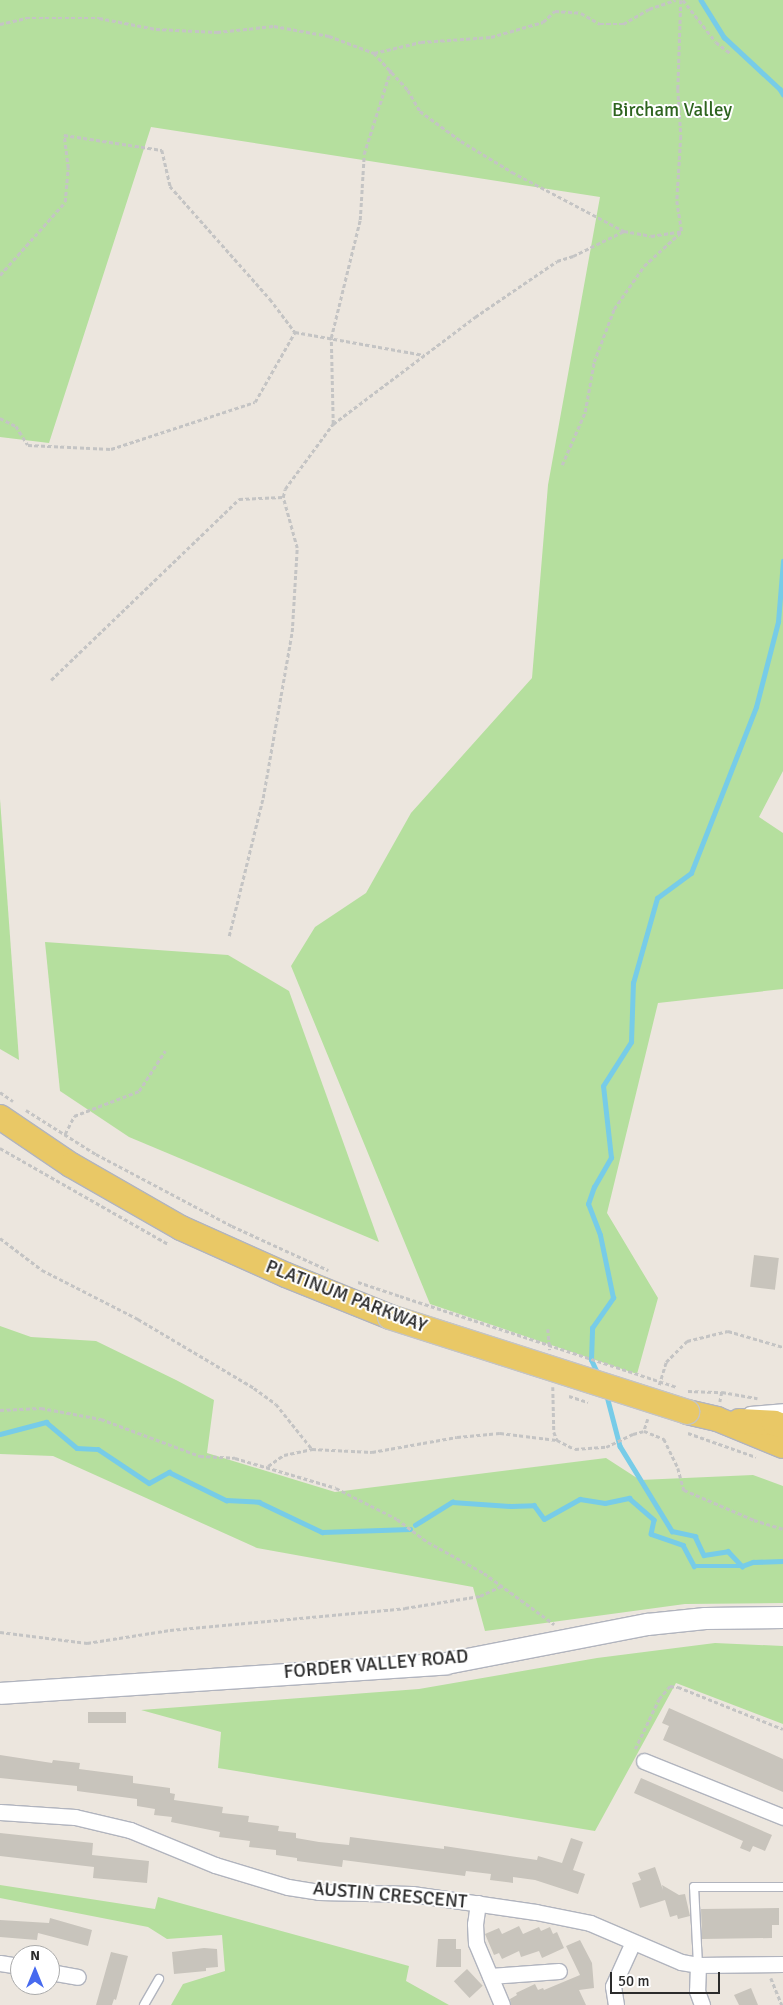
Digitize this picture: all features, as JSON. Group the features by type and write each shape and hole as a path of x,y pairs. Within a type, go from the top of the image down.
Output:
{"main road":[{"name":"PLATINUM PARKWAY","path":"0,1117 71,1165 181,1228 286,1275 390,1317 717,1420 783,1446"},
{"name":"PLATINUM PARKWAY","path":"717,1420 774,1423 783,1426"},
{"name":"FORDER VALLEY ROAD","path":"0,1693 446,1663 659,1622 705,1618 781,1618"}],"street":[{"path":"717,1420 783,1411"},
{"path":"644,1761 783,1817"},
{"name":"AUSTIN CRESCENT","path":"0,1812 75,1818 130,1830 215,1865 288,1887 319,1892 412,1894 536,1912 590,1924 681,1962 698,1965 783,1964"},
{"path":"478,1904 475,1924 476,1943 502,2005"},
{"path":"616,2005 613,1986 633,1942"},
{"path":"698,1965 697,1991 702,2005"},
{"path":"490,1976 559,1971"},
{"path":"60,1974 78,1977"}],"lane":[{"path":"698,1965 694,1887 783,1887"},
{"path":"144,2005 159,1979"}],"path":[{"path":"374,54 421,42 491,37 543,22 555,11 581,13 600,24 623,24 650,9 675,0"},
{"path":"682,0 716,42 730,54"},
{"path":"682,0 678,89 681,136 677,201 682,231"},
{"path":"0,24 26,18 99,18 156,29 217,32 274,26 329,36 374,54 391,69 408,90 420,111 512,172 624,231 651,236 682,231"},
{"path":"332,424 331,338 360,220 364,154 391,69"},
{"path":"0,275 65,202 68,168 64,135 162,150 170,186 270,299 295,332 424,356"},
{"path":"229,936 263,798 292,632 297,548 284,497 285,489 298,468 332,424 557,261 573,256 624,231"},
{"path":"562,465 585,412 594,362 614,309 644,266 682,231"},
{"path":"0,418 16,426 28,445 111,449 255,402 295,332"},
{"path":"51,680 239,499 284,497"},
{"path":"65,1134 74,1116 139,1091 165,1051"},
{"path":"0,1092 96,1154 232,1226 329,1270"},
{"path":"0,1238 42,1270 138,1319 254,1388 276,1404 312,1449"},
{"path":"356,1281 400,1296 686,1411 764,1460"},
{"path":"722,1392 758,1398"},
{"path":"0,1410 41,1408 101,1419 200,1456 235,1458 268,1466 336,1488 399,1521 484,1573 573,1638"},
{"path":"268,1466 284,1455 312,1449 372,1452 457,1437 500,1433 557,1440 575,1449 606,1447 633,1434 644,1431"},
{"path":"0,1632 87,1644 170,1630 405,1608 480,1596 501,1586"},
{"path":"644,1761 636,1755 635,1748 659,1699 670,1686 678,1687 783,1728"},
{"path":"765,1965 782,2005"}],"green space":[{"name":"Bircham Valley","path":"0,0 783,0 783,771 759,817 783,833 783,989 658,1003 607,1213 658,1298 637,1374 430,1304 291,966 315,927 366,893 411,813 532,678 548,485 600,197 151,127 49,443 0,437"},
{"path":"0,799 19,1060 0,1049"},
{"path":"45,942 228,955 289,991 379,1242 129,1137 60,1091"},
{"path":"0,1326 31,1337 96,1341 176,1380 214,1400 207,1453 335,1492 606,1458 640,1480 753,1475 783,1486 783,1603 685,1604 485,1631 473,1587 257,1548 53,1456 0,1454"},
{"path":"715,1643 783,1646 783,1724 676,1683 595,1831 218,1768 221,1732 141,1710 419,1689 597,1658"},
{"path":"0,1885 155,1909 158,1897 409,1966 406,1981 449,2005 171,2005 183,1984 225,1971 222,1935 167,1939 148,1927 0,1898"}],"building":[{"path":"754,1255 779,1258 775,1290 750,1287"},
{"path":"669,1708 783,1759 783,1792 663,1740 669,1726 662,1723"},
{"path":"88,1712 126,1712 126,1723 88,1723"},
{"path":"0,1755 52,1763 53,1760 80,1763 79,1769 133,1776 133,1783 170,1788 170,1793 175,1794 174,1800 223,1807 222,1813 249,1816 248,1822 279,1826 278,1831 296,1833 296,1838 319,1842 349,1845 350,1837 444,1849 444,1846 537,1860 538,1856 562,1863 571,1838 583,1842 573,1870 585,1874 578,1894 535,1880 513,1877 513,1883 490,1880 491,1874 466,1871 465,1876 343,1860 342,1867 297,1861 297,1858 276,1855 276,1850 249,1847 250,1841 219,1837 220,1832 171,1822 172,1817 154,1815 155,1809 137,1806 137,1799 77,1791 77,1786 0,1778"},
{"path":"641,1778 772,1835 765,1851 753,1846 750,1852 740,1848 743,1841 634,1793"},
{"path":"0,1833 93,1843 92,1855 149,1861 147,1883 93,1878 94,1867 0,1856"},
{"path":"655,1867 663,1890 662,1885 679,1895 685,1894 690,1916 678,1919 677,1915 670,1917 665,1900 640,1908 632,1883 641,1880 638,1873"},
{"path":"779,1908 779,1925 772,1925 772,1938 702,1939 701,1909"},
{"path":"50,1918 92,1930 88,1946 38,1933 37,1940 0,1937 0,1920 49,1923"},
{"path":"519,1926 523,1934 539,1927 541,1931 550,1927 553,1934 557,1932 564,1948 542,1958 539,1951 521,1957 519,1951 502,1959 499,1953 494,1955 485,1934 499,1928 502,1934"},
{"path":"438,1939 456,1939 456,1949 461,1949 461,1967 436,1967"},
{"path":"580,1940 592,1963 594,1988 579,1990 586,2005 511,2005 510,1999 517,1995 516,1993 535,1984 538,1990 543,1988 544,1990 580,1975 566,1946"},
{"path":"204,1948 217,1949 218,1967 206,1968 206,1971 174,1974 172,1952"},
{"path":"111,1952 128,1956 116,2000 114,1999 112,2005 96,2005"},
{"path":"467,1969 483,1986 470,1998 454,1981"},
{"path":"751,1988 758,2005 739,2005 734,1995"}],"waterway":[{"path":"701,0 724,37 780,89 783,94"},
{"path":"598,1375 591,1360 592,1328 613,1298 600,1235 588,1204 594,1187 611,1158 603,1086 631,1042 633,983 657,898 691,873 756,707 778,622 783,561"},
{"path":"607,1396 620,1446 672,1531 695,1536 704,1555 728,1551 742,1566"},
{"path":"0,1434 46,1422 77,1448 98,1449 149,1483 169,1472 226,1500 259,1502 322,1532 410,1529"},
{"path":"415,1525 452,1502 511,1506 534,1505 544,1519 580,1499 605,1503 629,1498 654,1520 651,1534 683,1545 694,1566 742,1566 753,1562 783,1561"}]}
